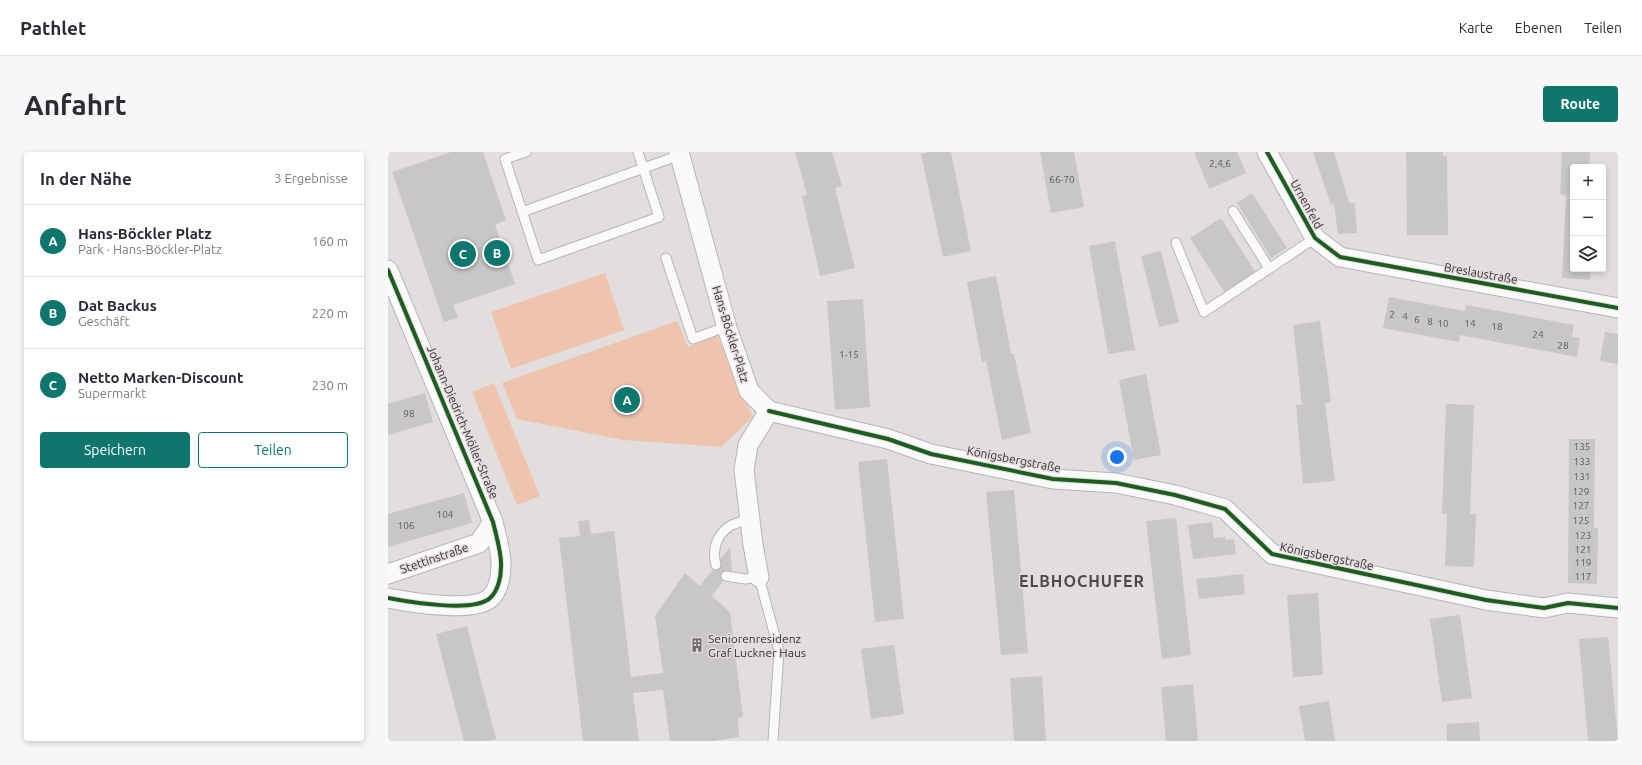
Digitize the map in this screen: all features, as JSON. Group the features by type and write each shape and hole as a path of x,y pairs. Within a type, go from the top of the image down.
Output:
{"street":[{"name":"Urnenfeld","path":"1267,152 1315,238 1340,257"},
{"name":"Hans-Böckler-Platz","path":"680,154 727,328 749,391 769,411"},
{"name":"Breslaustraße","path":"1340,257 1618,308"},
{"name":"Johann-Diedrich-Möller-Straße","path":"388,270 494,522 501,566 498,586 490,599 474,606 411,603 388,598"},
{"path":"759,577 753,545 751,518 744,470 748,445 769,411"},
{"name":"Königsbergstraße","path":"769,411 888,439 930,454 1053,478 1116,483 1210,504 1225,509 1272,554 1486,600 1544,608 1568,603 1618,608"},
{"name":"Stettinstraße","path":"388,574 479,543 494,522"}],"lane":[{"path":"526,152 505,159 538,260 659,217 638,152"},
{"path":"522,212 680,154"},
{"path":"1233,211 1269,268"},
{"path":"1176,243 1204,312 1315,238"},
{"path":"666,258 693,339 720,329 727,328"},
{"path":"716,565 714,557 717,540 730,526 751,518"},
{"path":"726,576 745,579 759,577 779,651 773,741"}],"shaded area":[{"path":"605,273 624,330 511,369 491,312"},
{"path":"677,321 688,347 717,335 753,417 721,447 623,440 517,419 502,383"},
{"path":"494,383 540,496 517,505 472,392"}],"building":[{"path":"451,152 483,152 506,220 495,225 515,284 453,305 458,318 444,322 392,172"},
{"path":"795,152 832,152 842,186 835,188 855,268 820,276 802,196 807,195"},
{"path":"929,152 951,152 971,251 943,257 921,154"},
{"path":"1040,152 1074,152 1084,207 1051,213"},
{"path":"1194,152 1237,152 1246,173 1209,189"},
{"path":"1313,152 1334,152 1349,203 1355,203 1357,233 1338,234 1334,204 1331,205"},
{"path":"1406,152 1443,152 1443,156 1447,156 1448,235 1407,235"},
{"path":"1562,152 1590,152 1589,164 1570,164 1570,272 1591,272 1590,280 1562,278 1566,196 1560,194"},
{"path":"1252,193 1287,248 1271,258 1237,203"},
{"path":"1221,218 1256,273 1225,293 1190,238"},
{"path":"1115,241 1135,350 1108,354 1089,246"},
{"path":"1161,251 1179,322 1159,327 1141,256"},
{"path":"996,276 1011,353 1014,354 1031,433 1002,440 986,361 982,362 967,282"},
{"path":"1389,297 1465,311 1466,305 1574,325 1572,337 1580,338 1577,357 1460,335 1459,342 1383,328"},
{"path":"863,299 870,407 835,410 827,301"},
{"path":"1320,321 1331,401 1325,404 1335,481 1303,484 1296,405 1302,405 1293,325"},
{"path":"1605,332 1618,334 1618,364 1600,361"},
{"path":"1146,374 1161,455 1134,460 1119,380"},
{"path":"425,393 433,422 388,435 388,404"},
{"path":"1446,404 1474,405 1470,514 1476,514 1474,567 1445,566 1447,514 1442,514"},
{"path":"1569,439 1595,439 1594,528 1598,528 1597,584 1568,583"},
{"path":"887,459 904,619 875,622 858,462"},
{"path":"1014,490 1028,653 1001,655 986,492"},
{"path":"464,493 472,523 388,547 388,514"},
{"path":"1176,518 1191,655 1162,659 1146,521"},
{"name":"Seniorenresidenz Graf Luckner Haus","path":"589,520 591,534 614,531 631,677 663,673 655,616 685,573 700,586 730,547 732,569 712,596 730,612 743,717 738,718 739,737 713,741 670,741 663,690 633,693 639,741 583,741 559,538 580,536 578,521"},
{"path":"1212,522 1214,538 1225,537 1225,540 1234,539 1236,554 1193,559 1188,525"},
{"path":"1243,574 1245,594 1199,599 1196,579"},
{"path":"1318,593 1323,675 1293,677 1287,595"},
{"path":"1460,615 1472,698 1442,702 1430,619"},
{"path":"467,626 496,739 486,741 464,741 436,634"},
{"path":"1608,637 1618,741 1588,741 1579,639"},
{"path":"894,645 904,714 871,719 861,649"},
{"path":"1042,676 1046,741 1014,741 1010,678"},
{"path":"1193,684 1198,741 1166,741 1161,687"},
{"path":"1329,701 1335,741 1305,741 1299,706"},
{"path":"1479,722 1480,741 1447,741 1447,724"}],"cycle path":[{"path":"1267,152 1315,238 1340,257 1618,308"},
{"path":"388,270 493,522 501,556 500,575 497,588 490,598 482,602 456,606 411,602 388,598"},
{"path":"769,411 888,439 931,454 1053,479 1116,483 1175,495 1225,509 1272,554 1486,600 1544,608 1568,603 1618,608"}],"place":[{"name":"Dat Backus","path":"497,253"},
{"name":"Netto Marken-Discount","path":"463,254"},
{"name":"Hans-Böckler Platz","path":"627,400"},
{"name":"Seniorenresidenz Graf Luckner Haus","path":"697,645"}],"district":[{"name":"ELBHOCHUFER","path":"1082,581"}]}
